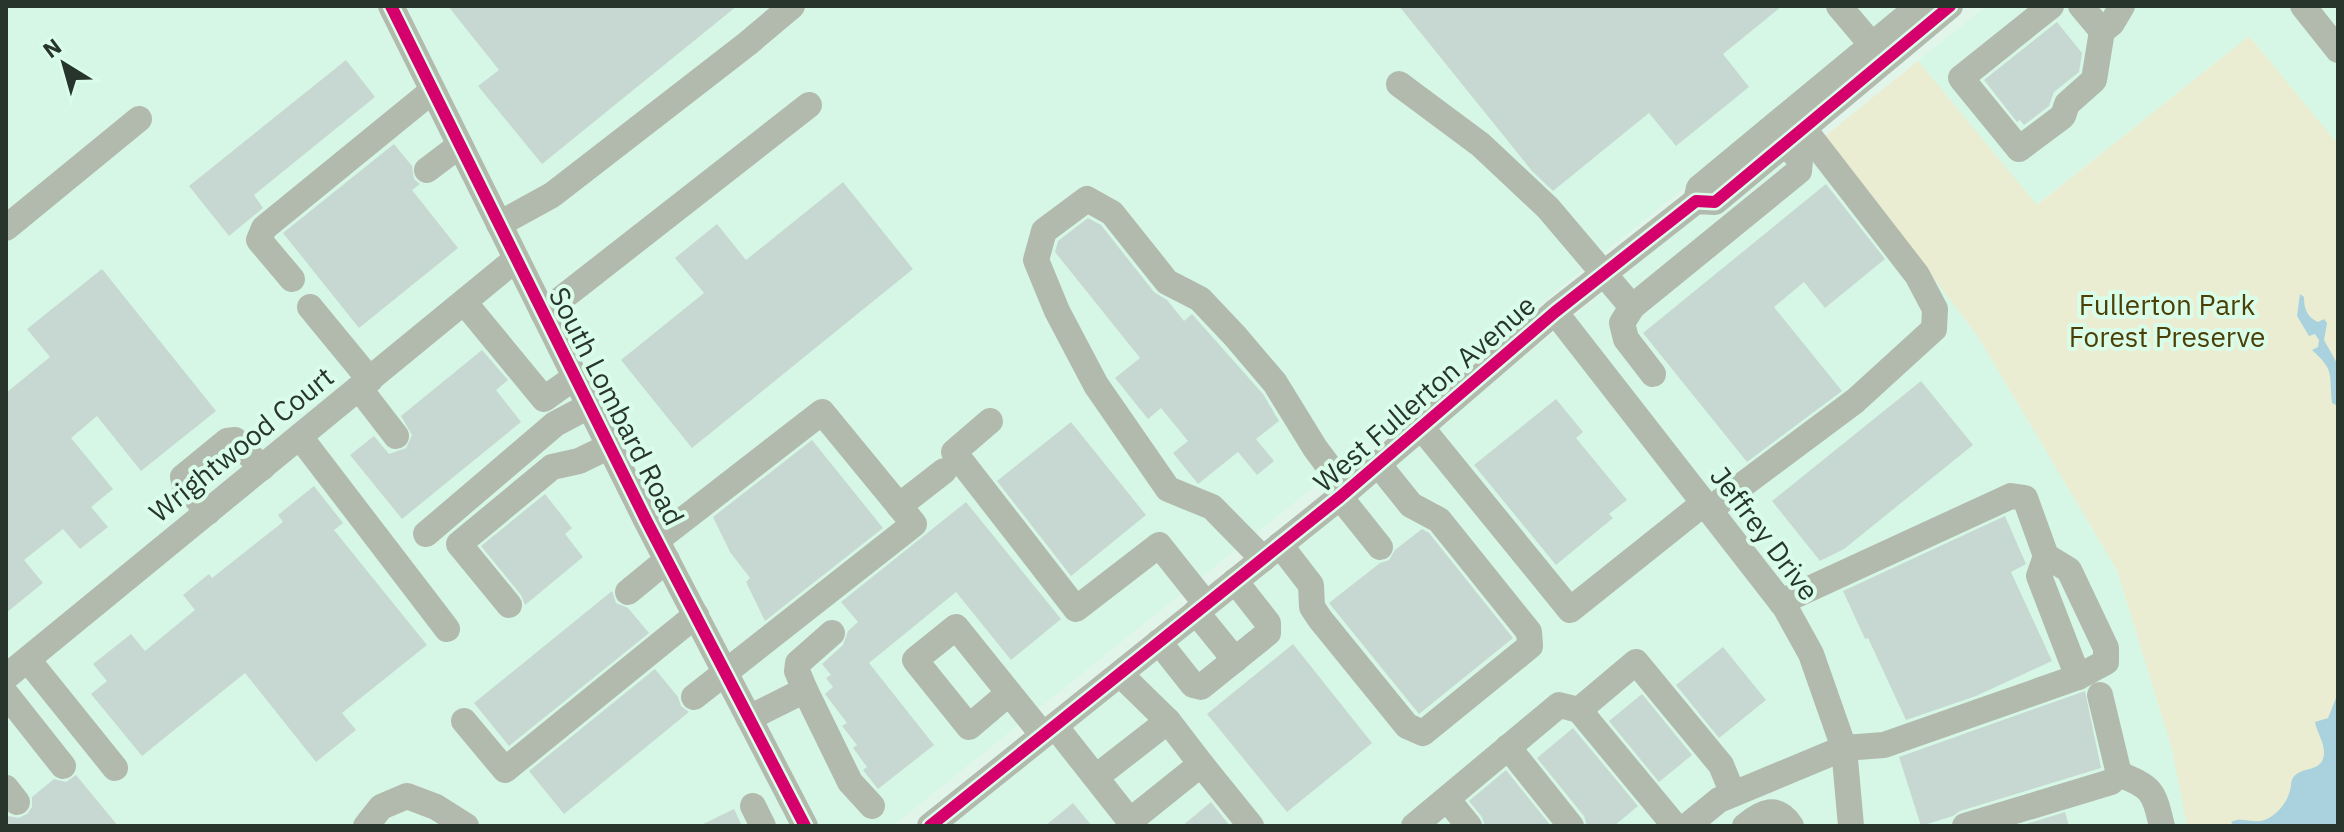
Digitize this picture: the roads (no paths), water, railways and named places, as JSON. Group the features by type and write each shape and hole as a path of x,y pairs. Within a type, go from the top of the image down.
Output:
{"street":[{"name":"South Lombard Road","path":"391,6 589,406 805,826"},
{"path":"499,224 552,195 792,6"},
{"path":"1839,6 1872,45"},
{"name":"West Fullerton Avenue","path":"943,822 1049,730 1344,494 1555,312 1696,201 1699,188 1919,6"},
{"name":"West Fullerton Avenue","path":"1696,201 1715,202 1950,6"},
{"path":"2051,6 1961,78 2019,149 2063,116 2067,104 2094,80 2102,31 2112,23 2122,6"},
{"path":"2081,6 2102,31"},
{"path":"2303,6 2338,50"},
{"path":"1399,84 1503,165 1548,208 1632,307"},
{"path":"292,279 259,240 264,228 432,91"},
{"path":"543,313 809,105"},
{"path":"6,228 139,119"},
{"path":"1653,374 1626,339 1622,323 1632,307 1799,171 1795,136"},
{"path":"1421,427 1570,610 1707,506 1855,401 1934,329 1935,309 1917,275 1795,136"},
{"path":"427,170 460,145"},
{"path":"1733,187 1752,209"},
{"path":"1378,464 1411,505 1439,520 1529,632 1530,646 1423,733 1407,726 1320,619 1312,607 1311,585 1212,507 1168,489 1096,385 1057,311 1036,260 1044,231 1087,199 1112,213 1167,282 1200,299 1265,371 1380,547"},
{"name":"Wrightwood Court","path":"6,677 516,259"},
{"path":"464,302 544,399 575,377"},
{"path":"310,307 396,436"},
{"name":"Jeffrey Drive","path":"1555,312 1781,602 1811,654 1844,748 1851,826"},
{"path":"426,534 555,424 589,406"},
{"path":"628,592 662,550 822,412 914,524 694,697"},
{"path":"990,421 954,452 1076,609 1159,545 1235,660"},
{"path":"300,437 447,629"},
{"path":"208,512 185,485 183,477 227,441 235,440 262,468"},
{"path":"509,605 459,544 552,467 579,461 610,446"},
{"path":"899,506 944,471"},
{"path":"1687,826 1719,800 1844,748 1884,745 2078,677 2106,662 2106,648 2069,570 2046,556 2025,498 2011,496 1781,602"},
{"path":"2046,556 2039,576 2078,677"},
{"path":"1159,642 1193,685 1201,687 1235,660 1268,633 1268,623 1235,581"},
{"path":"464,721 505,770 696,615"},
{"path":"832,633 798,663 797,671 850,782 872,806"},
{"path":"28,660 115,768"},
{"path":"1579,710 1636,662 1721,765 1733,794"},
{"path":"1120,674 1168,721 1251,826"},
{"path":"749,718 805,690"},
{"path":"1009,693 1096,777 1130,821 1201,764"},
{"path":"6,694 63,766"},
{"path":"2100,695 2119,774"},
{"path":"1414,826 1559,705 1579,710 1675,826"},
{"path":"1096,777 1168,721"},
{"path":"1508,747 1571,826"},
{"path":"1965,826 2111,782 2119,774"},
{"path":"2119,774 2147,786 2156,801 2162,826"},
{"path":"366,826 381,807 407,796 436,807 466,826"},
{"path":"1447,799 1469,826"},
{"path":"1745,826 1764,813 1783,819"}],"water":[{"path":"2300,294 2304,297 2309,315 2318,322 2324,319 2327,323 2324,340 2338,365 2338,406 2332,403 2328,368 2312,350 2318,347 2319,340 2315,334 2309,336 2297,316"},
{"path":"2338,693 2338,826 2234,826 2231,822 2235,820 2262,821 2271,817 2285,803 2297,774 2320,764 2324,748 2315,722 2328,718"}],"park label":[{"name":"Fullerton Park Forest Preserve","path":"2167,320"}]}
